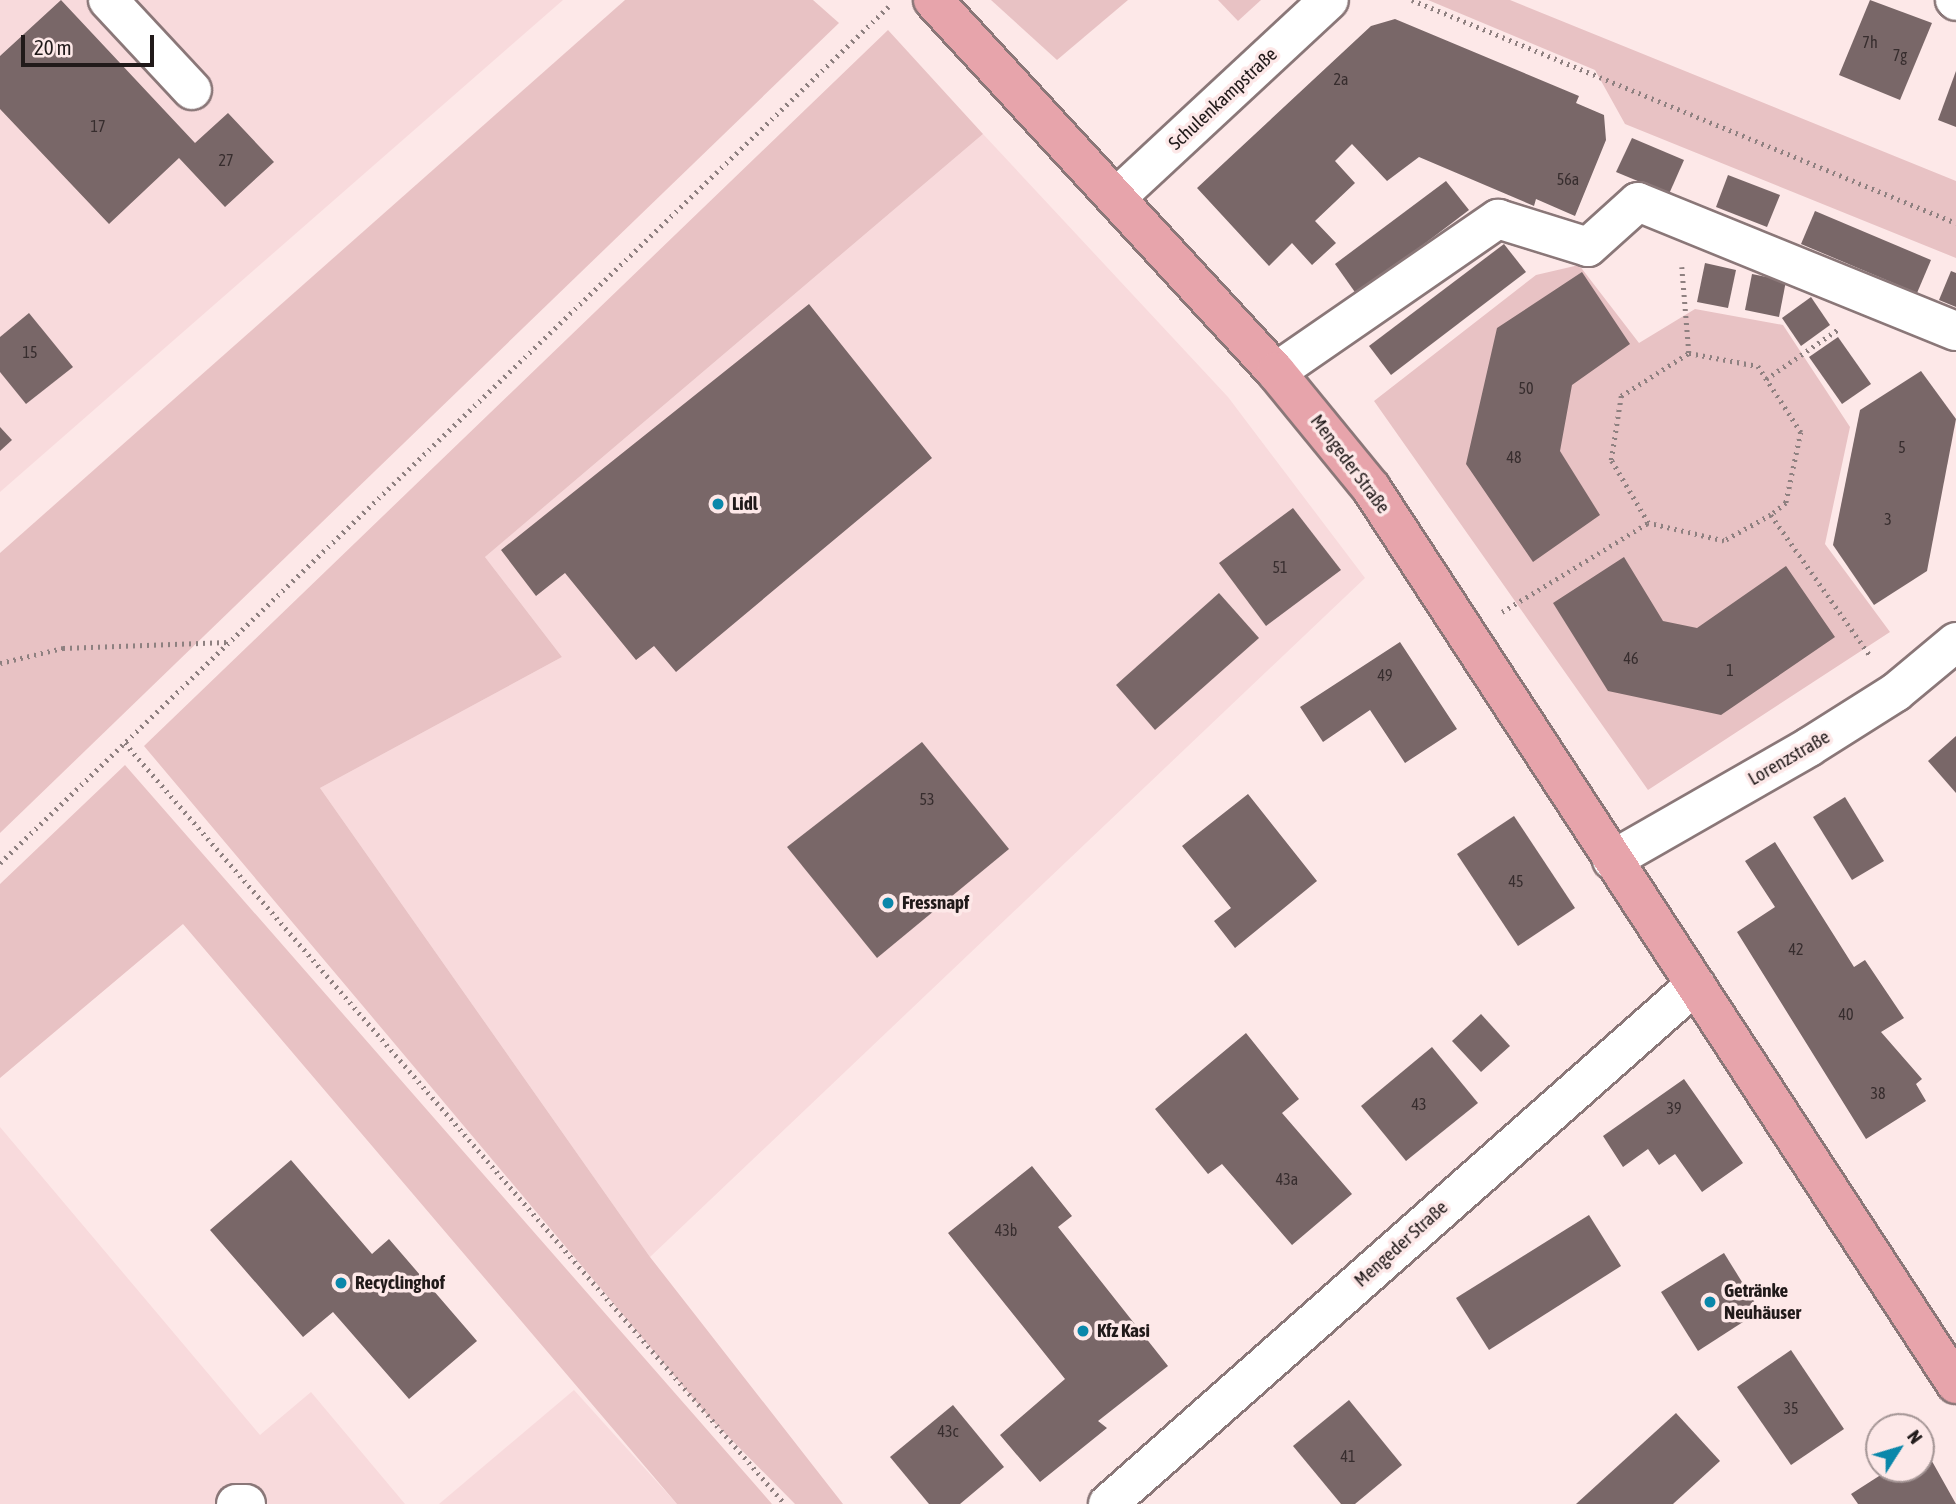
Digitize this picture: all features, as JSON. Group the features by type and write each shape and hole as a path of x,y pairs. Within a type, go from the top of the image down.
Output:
{"main road":[{"name":"Mengeder Straße","path":"933,0 1276,372 1371,488 1956,1384"}],"street":[{"path":"108,0 192,90"},
{"name":"Schulenkampstraße","path":"1117,197 1329,0"},
{"path":"1276,372 1498,219 1588,247 1638,202 1956,331"},
{"name":"Lorenzstraße","path":"1612,860 1896,692 1956,642"},
{"name":"Mengeder Straße","path":"1108,1504 1695,985"},
{"path":"236,1504 246,1504"}],"path":[{"path":"0,863 895,0"},
{"path":"1412,0 1956,223"},
{"path":"1678,216 1689,353"},
{"path":"1766,379 1881,299"},
{"path":"1467,634 1648,523 1724,541 1771,515 1786,503 1801,432 1758,366 1689,353 1621,396 1611,460 1648,523"},
{"path":"1771,515 1896,692"},
{"path":"0,663 63,648 230,642"},
{"path":"125,743 785,1504"}],"shaded area":[{"path":"0,0 563,0 0,492"},
{"path":"625,0 813,0 839,23 0,833 0,553"},
{"path":"991,0 1128,0 1057,60"},
{"path":"1218,0 1261,0 1238,21"},
{"path":"1428,0 1510,0 1956,181 1956,258 1625,124 1595,70"},
{"path":"888,30 983,134 485,557 562,657 320,788 650,1257 843,1504 795,1504 709,1417 144,746"},
{"path":"983,134 1228,397 1365,578 650,1257 320,788 562,657 485,557"},
{"path":"1579,265 1639,343 1695,309 1783,325 1850,427 1825,544 1890,632 1648,790 1374,401 1536,275"},
{"path":"125,765 772,1504 677,1504 183,924 0,1078 0,884"},
{"path":"0,1127 260,1435 311,1392 405,1504 0,1504"},
{"path":"574,1390 677,1504 439,1504"}],"building":[{"path":"61,0 195,143 228,113 274,162 225,207 179,158 109,224 0,109 0,56"},
{"path":"1870,0 1932,23 1900,100 1839,75"},
{"path":"1395,19 1579,96 1576,103 1604,115 1606,140 1575,216 1536,199 1534,206 1419,157 1387,181 1352,144 1335,161 1355,183 1315,221 1336,243 1312,265 1292,243 1269,266 1197,188 1371,26"},
{"path":"1956,71 1956,127 1938,120"},
{"path":"1632,138 1684,160 1669,194 1616,172"},
{"path":"1728,175 1780,195 1767,227 1716,207"},
{"path":"1446,181 1469,210 1357,295 1335,264"},
{"path":"1815,211 1931,260 1917,293 1801,244"},
{"path":"1504,244 1526,272 1391,375 1369,346"},
{"path":"1705,263 1736,270 1728,308 1697,302"},
{"path":"1951,271 1956,273 1956,307 1939,300"},
{"path":"1582,272 1630,344 1572,385 1560,451 1600,515 1533,562 1466,464 1497,328"},
{"path":"1752,274 1786,281 1779,317 1745,310"},
{"path":"1811,297 1830,325 1801,346 1782,318"},
{"name":"Lidl","path":"809,304 932,458 676,672 654,646 636,660 565,573 536,596 501,550"},
{"path":"29,313 73,367 26,404 0,372 0,337"},
{"path":"1838,337 1871,384 1842,404 1809,357"},
{"path":"1921,371 1956,419 1927,571 1874,605 1833,545 1860,410"},
{"path":"0,427 12,440 0,451"},
{"path":"1293,508 1341,570 1266,626 1219,563"},
{"path":"1624,557 1663,621 1697,628 1786,566 1835,637 1721,715 1608,691 1553,603"},
{"path":"1219,593 1259,638 1155,730 1116,685"},
{"path":"1400,642 1457,729 1405,763 1370,710 1323,742 1300,707"},
{"path":"1956,736 1956,793 1928,761"},
{"name":"Fressnapf","path":"922,742 1009,849 877,958 787,847"},
{"path":"1248,794 1317,881 1235,948 1214,921 1231,908 1182,846"},
{"path":"1845,797 1884,861 1852,880 1813,817"},
{"path":"1514,816 1575,908 1518,946 1457,854"},
{"path":"1775,842 1854,967 1865,960 1904,1018 1881,1032 1922,1079 1916,1084 1926,1101 1866,1139 1737,932 1775,907 1745,861"},
{"path":"1481,1014 1510,1046 1481,1072 1452,1041"},
{"path":"1246,1033 1299,1099 1282,1113 1352,1194 1292,1245 1222,1164 1208,1174 1155,1109"},
{"path":"1432,1047 1478,1103 1406,1161 1361,1106"},
{"path":"1684,1079 1743,1163 1702,1192 1675,1154 1659,1165 1648,1149 1623,1167 1603,1136"},
{"name":"Recyclinghof","path":"291,1160 372,1254 389,1239 477,1341 409,1399 333,1312 303,1337 210,1230"},
{"path":"1032,1166 1072,1216 1058,1227 1168,1366 1098,1421 1107,1428 1040,1482 1000,1435 1065,1379 948,1233"},
{"path":"1589,1215 1621,1266 1489,1350 1456,1298"},
{"name":"Getränke Neuhäuser","path":"1724,1253 1760,1311 1698,1351 1661,1292"},
{"path":"1791,1350 1844,1429 1791,1465 1737,1387"},
{"path":"1349,1400 1402,1465 1355,1504 1341,1504 1293,1446"},
{"path":"953,1405 1004,1467 960,1504 929,1504 890,1457"},
{"path":"1676,1413 1720,1461 1673,1504 1576,1504"},
{"path":"1935,1467 1956,1504 1858,1504 1851,1494 1868,1483 1935,1483"}],"place":[{"name":"Lidl","path":"718,504"},
{"name":"Fressnapf","path":"888,903"},
{"name":"Recyclinghof","path":"341,1283"},
{"name":"Getränke Neuhäuser","path":"1710,1302"},
{"name":"Kfz Kasi","path":"1083,1331"}]}
